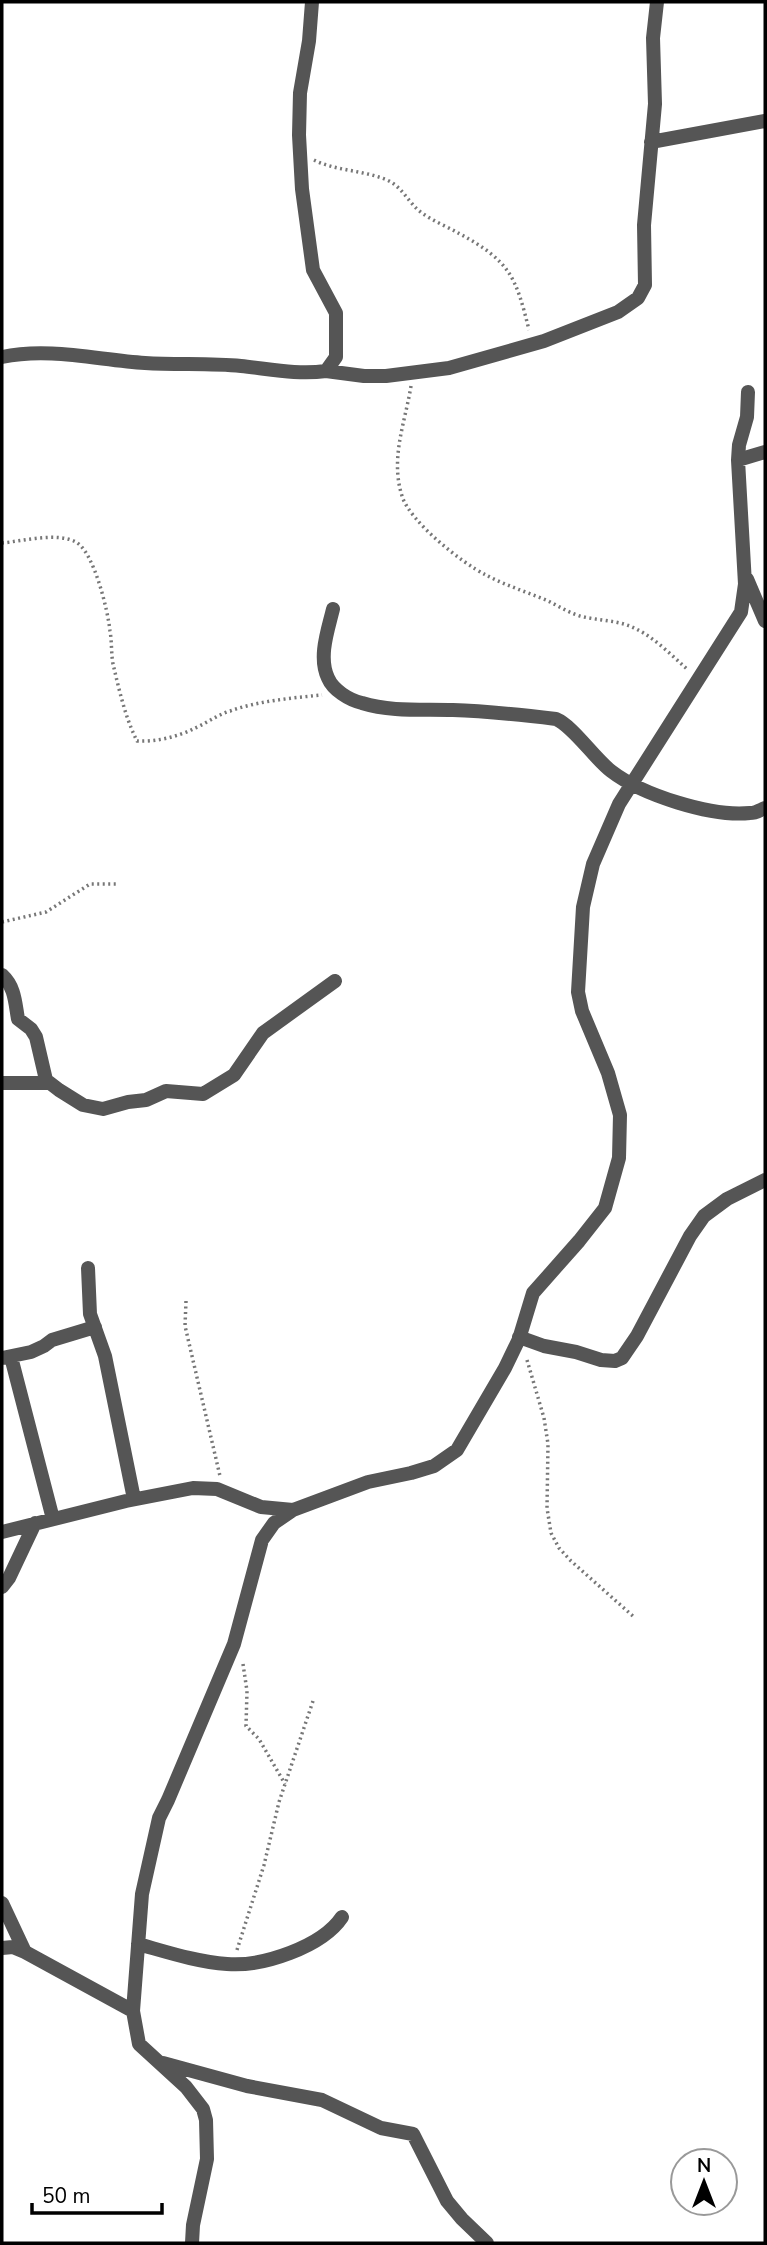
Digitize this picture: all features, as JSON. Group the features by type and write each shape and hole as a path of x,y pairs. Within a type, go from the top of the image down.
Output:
{"street":[{"path":"312,2 309,41 300,93 300,152 313,270 335,313 336,357 326,371"},
{"path":"2,357 13,354 44,354 143,363 241,366 310,373 326,371 364,376 414,373 449,368 531,345 618,312 633,303 644,289 643,225 655,104 653,38 657,2"},
{"path":"651,142 765,121"},
{"path":"192,2243 206,2159 206,2120 196,2098 139,2044 133,2011 144,1883 159,1818 234,1644 262,1540 274,1523 293,1510 368,1482 411,1473 444,1461 457,1450 519,1338 533,1293 605,1208 619,1158 621,1130 618,1105 608,1073 579,1004 578,976 583,907 593,864 619,804 741,612 745,575 738,460 747,417 748,392"},
{"path":"738,460 765,452"},
{"path":"745,575 765,621"},
{"path":"333,609 324,647 325,668 330,682 341,693 360,703 406,710 455,710 556,719 566,725 611,771 632,785 669,800 707,810 747,814 765,807"},
{"path":"2,975 13,991 18,1019 31,1029 36,1037 44,1076 83,1105 98,1109 146,1101 166,1091 202,1094 234,1075 263,1033 335,981"},
{"path":"2,1083 50,1083"},
{"path":"519,1338 601,1360 615,1361 622,1358 637,1336 690,1236 704,1216 727,1199 765,1180"},
{"path":"88,1268 90,1314 108,1368 134,1499"},
{"path":"53,1519 6,1358 95,1327"},
{"path":"2,1531 134,1499 193,1488 224,1492 261,1507 293,1510"},
{"path":"2,1587 35,1523"},
{"path":"2,1903 25,1952"},
{"path":"138,1944 230,1965 250,1963 293,1952 318,1940 337,1926 342,1917"},
{"path":"2,1948 13,1947 25,1952 133,2011"},
{"path":"158,2062 247,2086 321,2100 381,2128 413,2134 447,2201 487,2243"}],"path":[{"path":"300,152 325,165 394,183 419,211 467,238 502,263 519,291 531,345"},
{"path":"414,373 407,415 398,442 398,473 402,497 408,508 435,539 486,575 567,611 627,625 641,632 657,642 699,678"},
{"path":"2,543 42,537 75,541 84,548 98,581 110,629 113,661 136,741 152,741 195,729 211,718 232,710 295,697 341,693"},
{"path":"2,922 46,912 90,884 116,884"},
{"path":"186,1301 185,1326 224,1492"},
{"path":"519,1338 544,1418 548,1444 547,1508 551,1533 559,1548 571,1561 634,1617"},
{"path":"242,1656 247,1691 246,1726 259,1739 285,1784"},
{"path":"230,1965 251,1909 285,1784 313,1701"}]}
